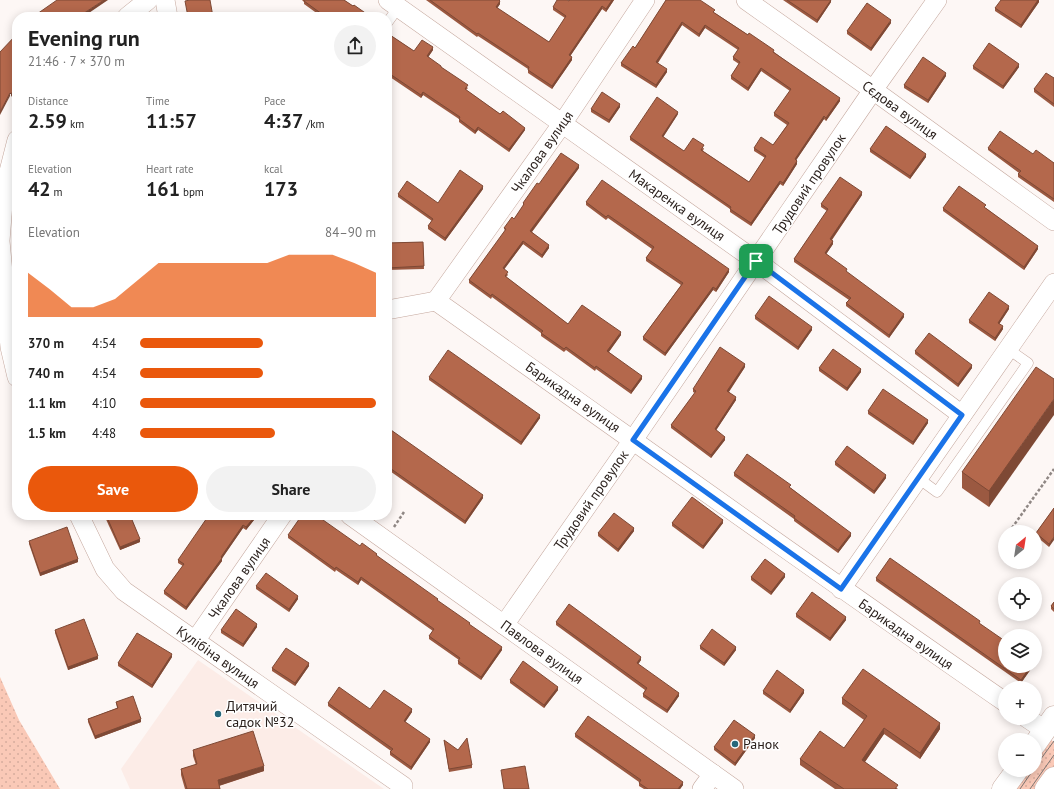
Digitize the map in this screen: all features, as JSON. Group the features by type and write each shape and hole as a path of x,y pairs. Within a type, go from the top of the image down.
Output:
{"street":[{"path":"133,12 148,0"},
{"path":"165,0 167,12"},
{"name":"Чкалова вулиця","path":"436,302 562,124 645,0"},
{"name":"Сєдова вулиця","path":"746,0 1054,221"},
{"name":"Трудовий провулок","path":"504,625 873,90 938,0"},
{"name":"Макаренка вулиця","path":"396,2 562,124 756,261 962,415"},
{"path":"12,160 4,191 0,242 11,300 10,347 12,355"},
{"path":"841,589 1054,283"},
{"path":"392,309 436,302"},
{"name":"Барикадна вулиця","path":"436,302 633,440 841,589 998,697"},
{"name":"Кулібіна вулиця","path":"81,520 105,569 124,591 403,786 403,789"},
{"name":"Чкалова вулиця","path":"195,641 279,520"},
{"name":"Павлова вулиця","path":"357,520 504,625 707,782 734,789"},
{"path":"1003,789 1012,777"},
{"path":"1046,789 1054,778"}],"lane":[{"path":"392,12 396,2"},
{"path":"918,478 937,492 1028,363 1008,350"}],"path":[{"path":"1015,525 1054,469"}],"shaded area":[{"name":"Дитячий садок №32","path":"198,660 384,789 130,789 121,769"},
{"path":"0,677 19,720 60,789 0,789"},
{"path":"1046,736 1054,742 1054,770 1040,789 1009,789 1017,777 1042,777 1042,742"}],"building":[{"path":"57,0 104,0 86,12 40,12"},
{"path":"210,0 212,12 187,12 185,1"},
{"path":"344,0 364,12 319,12 304,1"},
{"path":"430,0 499,0 500,1 496,7 549,42 566,16 553,7 557,0 612,0 606,9 602,6 569,55 572,57 552,86 528,70 529,67 478,33 477,34"},
{"path":"666,0 700,0 715,10 713,12 748,35 749,33 774,50 773,52 840,98 826,118 824,116 795,159 797,161 783,183 780,181 751,223 730,209 731,207 630,137 657,97 678,112 662,136 684,151 693,138 704,145 701,150 749,182 766,156 754,148 761,137 773,145 789,123 774,113 791,89 761,68 748,88 731,76 740,62 733,57 739,48 705,25 699,34 682,22 656,62 667,69 656,85 621,63 633,46 635,48"},
{"path":"787,0 831,0 817,20"},
{"path":"1001,0 1038,0 1021,25 995,8"},
{"path":"867,3 891,20 871,48 847,31"},
{"path":"392,36 414,51 422,40 433,47 427,56 468,85 465,89 500,114 503,111 525,128 509,149 478,127 475,131 459,119 460,117 423,92 421,95 392,75"},
{"path":"12,39 12,92 11,94 10,93 0,112 0,52"},
{"path":"989,43 1019,64 1003,86 973,66"},
{"path":"923,57 946,73 928,100 904,85"},
{"path":"1046,73 1054,78 1054,104 1034,89"},
{"path":"602,92 620,104 609,120 591,109"},
{"path":"886,126 926,154 910,176 870,149"},
{"path":"1000,131 1033,154 1036,150 1054,163 1054,199 1018,174 1021,171 988,148"},
{"path":"561,153 579,165 530,231 549,245 542,255 523,241 503,268 508,272 505,276 568,324 582,305 621,332 607,351 642,376 631,391 566,347 564,349 541,333 543,331 492,294 491,296 469,280 506,229 504,228 512,217 514,219 537,183 539,184"},
{"path":"460,170 483,186 445,238 428,226 433,219 398,194 407,181 438,203"},
{"path":"840,177 862,192 830,239 833,241 825,253 847,269 846,271 904,314 889,335 846,303 851,298 794,259 828,209 821,204"},
{"path":"602,180 729,269 716,289 713,287 665,353 643,337 683,283 646,258 654,247 608,215 606,217 586,202"},
{"path":"959,186 986,205 984,207 1038,246 1024,267 943,208"},
{"path":"423,242 424,266 392,268 392,243"},
{"path":"989,292 1009,306 998,323 1003,326 995,338 969,320"},
{"path":"769,296 812,327 798,347 755,316"},
{"path":"929,333 972,365 958,384 915,351"},
{"path":"720,347 745,364 727,391 736,397 715,429 725,437 711,455 671,425 696,391 693,389"},
{"path":"833,349 861,369 847,388 819,368"},
{"path":"448,350 540,415 521,442 429,377"},
{"path":"1036,367 1054,379 1054,399 989,491 962,472"},
{"path":"883,389 928,420 913,442 868,411"},
{"path":"392,431 483,495 465,521 392,470"},
{"path":"847,446 886,475 874,491 835,462"},
{"path":"747,454 791,485 789,487 851,533 838,550 794,518 795,516 734,473"},
{"path":"692,497 723,520 703,546 672,523"},
{"path":"1054,508 1054,537 1049,544 1042,538 1042,525"},
{"path":"614,513 634,528 618,549 598,533"},
{"path":"108,520 132,520 140,539 120,547"},
{"path":"206,520 252,520 246,527 243,525 221,557 222,558 186,607 164,591 184,564 178,560"},
{"path":"298,520 323,520 360,546 362,543 377,554 376,555 502,647 481,677 458,661 460,658 429,636 434,629 361,577 358,582 336,567 335,569 288,535"},
{"path":"67,527 78,559 40,573 29,541"},
{"path":"890,558 980,621 979,623 998,636 998,664 876,578"},
{"path":"765,559 785,574 771,592 751,577"},
{"path":"266,573 298,596 289,609 256,586"},
{"path":"812,592 846,617 830,638 796,614"},
{"path":"1054,602 1054,609 1051,606"},
{"path":"569,604 641,657 637,663 679,693 667,710 643,694 647,688 556,622"},
{"path":"236,609 257,624 243,644 221,630"},
{"path":"84,619 98,656 68,667 55,630"},
{"path":"712,629 736,647 724,663 700,646"},
{"path":"137,633 172,654 152,685 118,663"},
{"path":"286,648 309,663 295,683 272,668"},
{"path":"523,661 558,687 544,705 510,680"},
{"path":"863,669 940,723 920,753 884,728 862,760 898,785 895,789 844,789 800,759 820,731 844,748 867,716 842,698"},
{"path":"777,670 804,690 790,710 763,691"},
{"path":"1011,673 1026,673 1021,680"},
{"path":"339,687 370,709 384,690 412,709 404,721 430,739 411,767 390,752 393,749 328,703"},
{"path":"133,696 141,719 95,736 88,719 118,708 116,702"},
{"path":"588,716 683,782 678,789 648,789 639,783 641,780 575,734"},
{"path":"734,720 755,735 735,763 714,747"},
{"path":"253,731 264,766 218,780 220,789 187,789 181,769 197,764 193,750"},
{"path":"467,738 472,765 449,769 444,740 458,750"},
{"path":"525,766 529,789 504,789 501,770"}],"tram line":[{"path":"1042,757 1054,741"},
{"path":"1030,789 1054,755"},
{"path":"1020,789 1028,777"}],"place":[{"name":"Дитячий садок №32","path":"218,714"},
{"name":"Ранок","path":"735,744"}],"route":[{"path":"756,261 962,415 841,589 633,440 756,261"}]}
